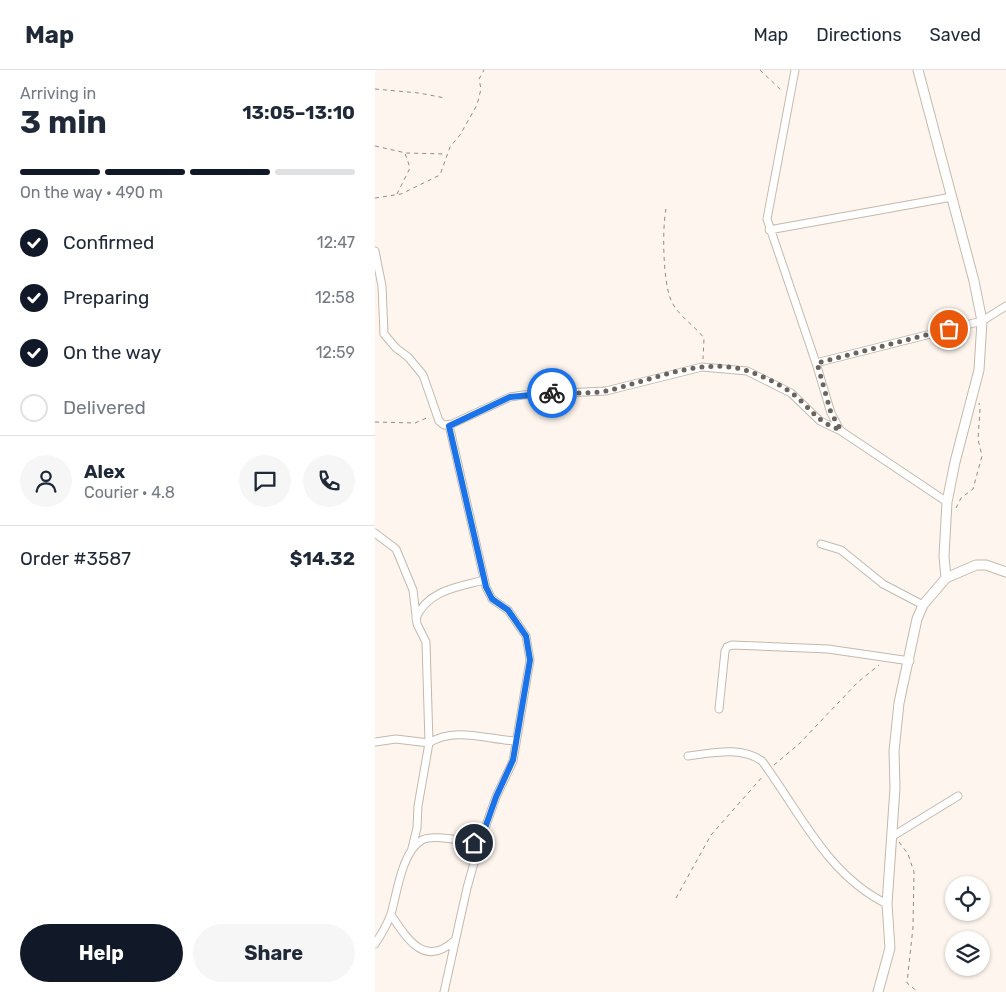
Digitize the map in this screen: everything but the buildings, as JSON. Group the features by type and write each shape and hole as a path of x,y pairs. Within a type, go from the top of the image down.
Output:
{"street":[{"path":"795,70 766,214 769,230 817,363 831,413 841,430"},
{"path":"918,70 974,280 982,321 981,358 975,391 955,462 947,502 944,556 946,578"},
{"path":"769,230 952,196"},
{"path":"375,251 382,286 382,329 390,342 408,357 423,375 436,414 441,423 449,426 510,397 533,393 606,390 702,367 747,371 763,377 791,393 819,421 841,430 947,502"},
{"path":"817,363 982,321 1006,306"},
{"path":"375,333 382,329"},
{"path":"444,992 454,940 479,845 496,797 511,768 530,660 526,636 508,610 492,599 484,580 449,426"},
{"path":"375,533 396,549 413,590 416,619 426,642 429,743 418,806 417,828 412,848 402,874 391,915 375,944"},
{"path":"821,544 841,550 883,584 923,605"},
{"path":"878,992 890,948 887,904 894,836 894,751 899,703 917,619 923,605 946,578 976,565 986,565 1006,572"},
{"path":"416,619 425,604 434,596 447,590 484,580"},
{"path":"719,709 725,651 727,647 732,645 828,649 909,661"},
{"path":"375,742 396,739 429,743 437,737 449,735 516,741"},
{"path":"688,756 739,752 755,756 769,770 819,845 840,871 869,896 887,904"},
{"path":"894,836 958,796"},
{"path":"412,848 423,840 432,838 479,845"},
{"path":"391,915 407,938 419,948 428,952 447,947 454,940"}],"path":[{"path":"375,198 396,194 437,178 442,171 447,154 477,106 481,89 479,79 484,70"},
{"path":"760,70 780,90 789,96"},
{"path":"375,89 419,93 445,98"},
{"path":"375,146 405,152 447,154"},
{"path":"396,194 410,168 405,152"},
{"path":"666,209 664,242 669,291 674,305 704,338 702,367"},
{"path":"954,510 961,498 973,488 982,456 979,439 981,410 975,391"},
{"path":"375,422 415,423 436,414"},
{"path":"676,898 711,835 769,770 799,744 858,682 887,658"},
{"path":"894,836 908,854 914,872 913,927 907,984 918,992"}],"way so far":[{"path":"552,393 595,392 702,367 728,368 747,371 763,377 800,400 819,421 841,430 831,413 817,363 949,329"}],"route":[{"path":"474,843 479,845 496,797 511,768 530,660 526,636 506,607 492,599 486,587 449,426 510,397 533,393 552,393"}]}
